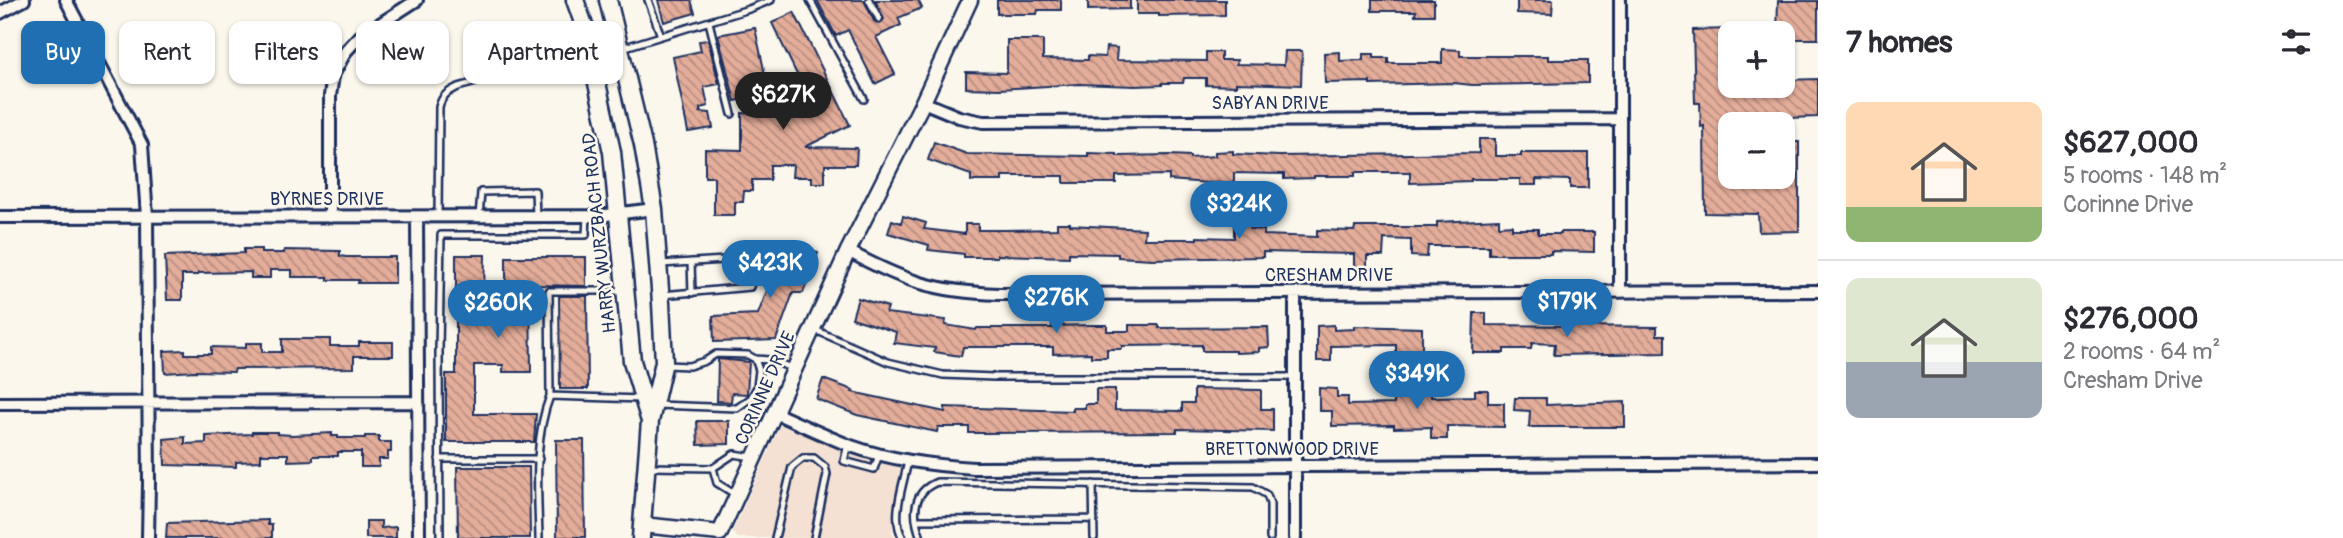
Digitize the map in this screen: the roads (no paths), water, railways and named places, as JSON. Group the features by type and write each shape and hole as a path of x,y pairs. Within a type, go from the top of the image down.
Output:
{"main road":[{"name":"HARRY WURZBACH ROAD","path":"575,0 582,21"},
{"name":"HARRY WURZBACH ROAD","path":"608,0 614,21"},
{"name":"HARRY WURZBACH ROAD","path":"623,53 654,209 664,365 649,408 642,532"},
{"name":"HARRY WURZBACH ROAD","path":"597,84 612,152 632,361 649,408"}],"street":[{"path":"0,13 24,0"},
{"path":"66,0 142,145 147,216 148,538"},
{"path":"330,217 330,96 333,75 346,51 358,38 416,0"},
{"name":"CORINNE DRIVE","path":"642,532 723,535 737,496 848,251 923,102 970,0"},
{"path":"1620,0 1620,292"},
{"name":"SABYAN DRIVE","path":"923,102 959,117 983,122 1620,119"},
{"name":"BYRNES DRIVE","path":"0,217 587,216 654,209"},
{"path":"417,217 419,538"},
{"name":"CRESHAM DRIVE","path":"848,251 889,273 912,281 970,293 1818,291"},
{"path":"1294,293 1295,538"},
{"path":"0,404 418,402"},
{"name":"BRETTONWOOD DRIVE","path":"775,413 848,444 880,454 908,461 974,468 1818,463"}],"lane":[{"path":"648,0 661,36"},
{"path":"623,48 771,0"},
{"path":"810,0 864,99"},
{"path":"869,0 879,19"},
{"path":"709,22 732,114"},
{"path":"438,217 439,107 446,93 469,84"},
{"path":"479,216 481,192 522,191 535,191 536,216"},
{"path":"440,538 441,235 586,235 587,216"},
{"path":"658,264 757,258 750,287 661,295"},
{"path":"691,262 692,293"},
{"path":"538,538 541,418 550,396 549,291 625,291"},
{"path":"813,329 888,362 943,374 1295,376"},
{"path":"664,365 688,366 705,361 716,354 748,355 795,369"},
{"path":"550,396 649,408 737,408 751,398 757,387 759,370 755,359"},
{"path":"848,444 844,461 874,469 880,454"},
{"path":"647,467 713,468 734,454 755,457"},
{"path":"775,538 792,467 803,458 814,458 825,467 827,474 814,538"},
{"path":"439,459 539,459"},
{"path":"903,538 899,531 898,518 908,461"},
{"path":"713,468 717,483 737,496"},
{"path":"921,538 916,520 918,497 926,487 937,482 1253,486 1267,495 1270,504 1270,538"},
{"path":"1093,484 1094,538"},
{"path":"916,520 1094,519"}]}
